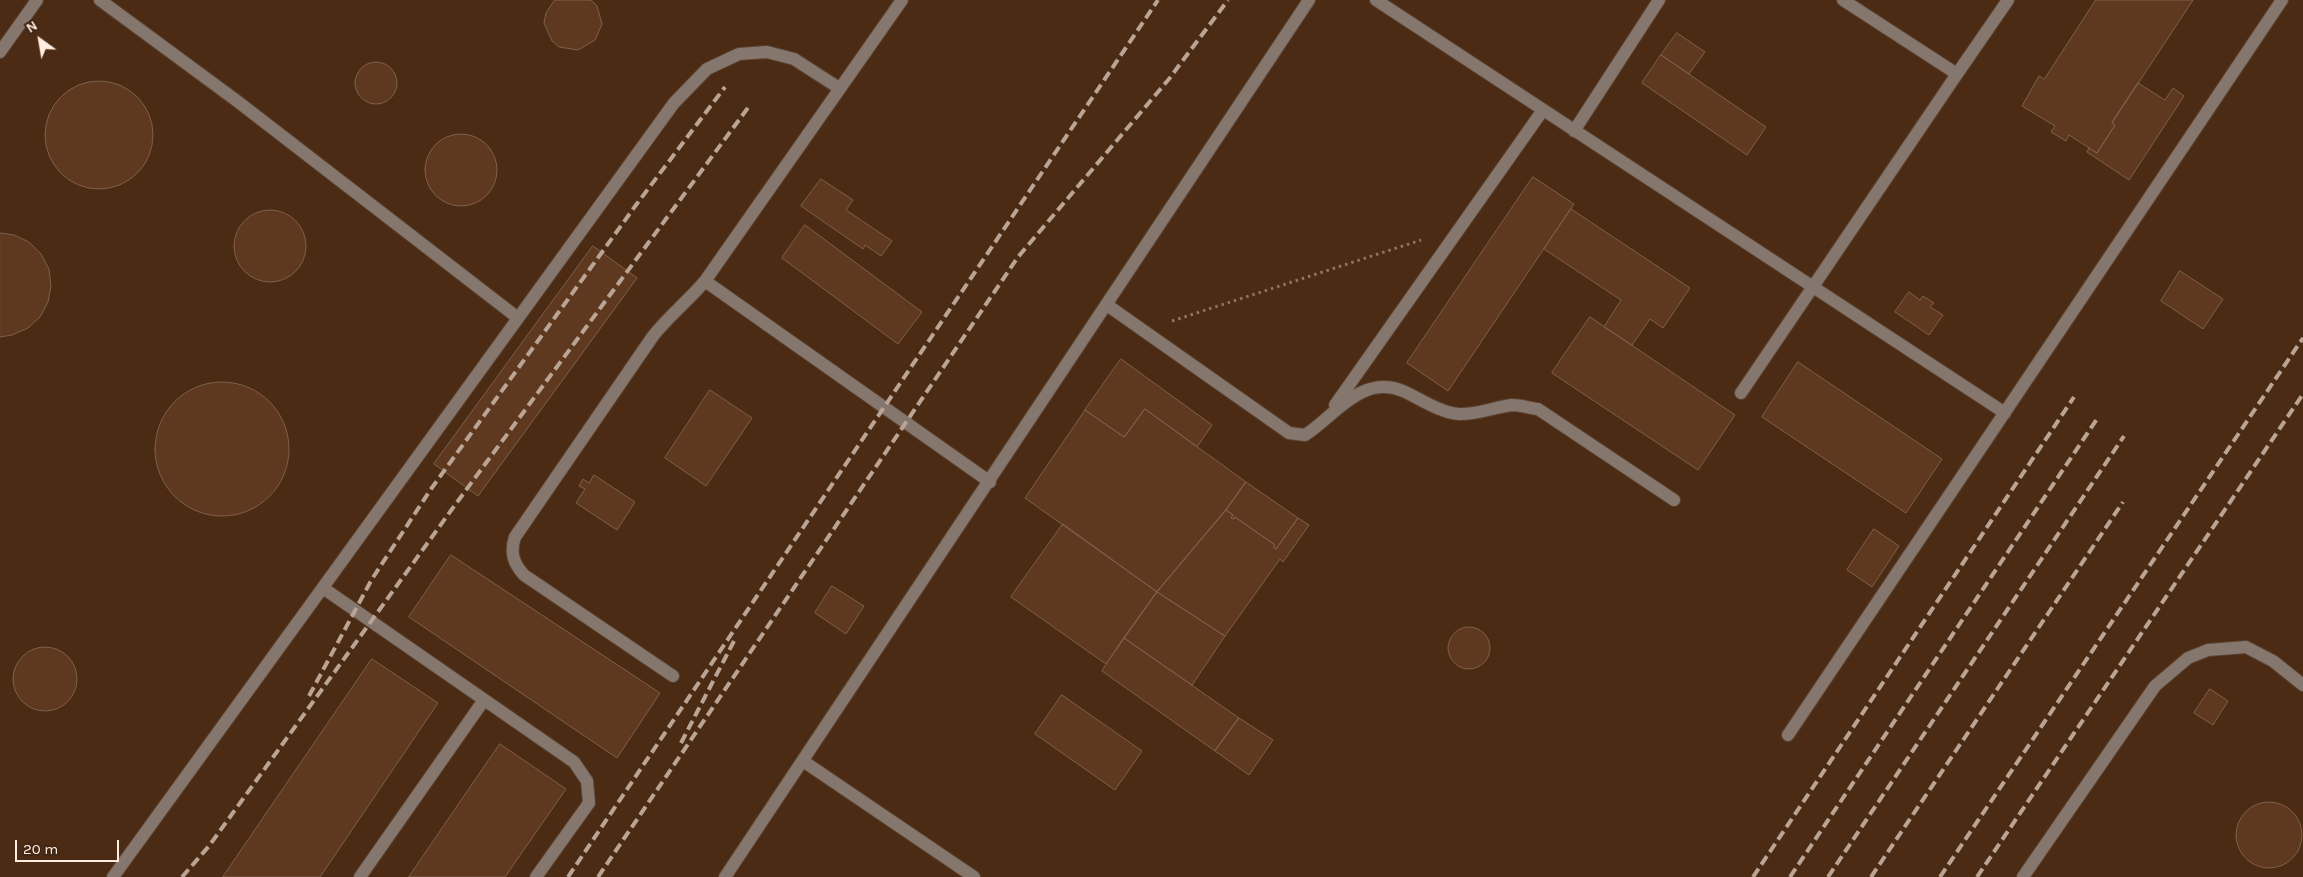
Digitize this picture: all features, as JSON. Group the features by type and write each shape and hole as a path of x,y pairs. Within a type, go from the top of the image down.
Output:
{"lane":[{"path":"0,52 37,0"},
{"path":"100,0 237,101 518,318"},
{"path":"673,676 524,575 516,566 511,548 515,536 653,336 666,319 690,299 705,281 902,0"},
{"path":"725,877 990,482 1309,0"},
{"path":"1376,0 2005,413"},
{"path":"1574,131 1659,0"},
{"path":"1741,393 2008,0"},
{"path":"1788,735 2282,0"},
{"path":"1851,2 1957,74"},
{"path":"113,877 674,103 707,69 739,54 766,52 794,59 839,88"},
{"path":"1320,426 1542,110"},
{"path":"705,281 990,482"},
{"path":"1107,305 1289,433 1305,436 1320,426 1358,393 1381,387 1402,391 1429,406 1459,414 1514,405 1538,409 1674,500"},
{"path":"323,588 574,762 587,781 589,804 536,877"},
{"path":"2023,877 2155,686 2188,658 2208,650 2246,647 2273,661 2303,685"},
{"path":"360,877 484,700"},
{"path":"803,762 974,877"}],"path":[{"path":"1143,330 1460,227"}],"shaded area":[{"path":"0,0 2303,0 2303,877 0,877"}],"building":[{"path":"555,0 591,0 597,6 602,24 595,40 578,50 559,47 552,41 544,23 546,13"},
{"path":"2096,0 2193,0 2112,123 2115,125 2097,153 2069,135 2066,141 2051,132 2055,126 2022,106 2039,76 2044,79"},
{"path":"1677,33 1705,52 1689,74 1661,55"},
{"path":"1661,55 1766,127 1747,155 1642,83"},
{"path":"380,62 388,65 394,71 397,83 394,95 388,101 372,104 364,101 358,95 355,79 358,71 364,65"},
{"path":"99,81 120,85 137,97 149,114 153,135 149,156 137,173 120,185 99,189 78,185 61,173 49,156 45,135 49,114 61,97 78,85"},
{"path":"2138,83 2165,100 2173,88 2184,96 2129,180 2087,152 2089,148 2097,153 2115,125 2112,123"},
{"path":"468,134 487,144 495,156 497,170 495,184 487,196 475,204 454,206 435,196 427,184 425,163 435,144 447,136"},
{"path":"1533,177 1574,204 1448,391 1407,363"},
{"path":"821,179 853,200 846,210 892,241 881,256 865,245 863,249 801,206"},
{"path":"1571,209 1690,288 1663,328 1650,319 1632,345 1604,327 1621,300 1544,249"},
{"path":"277,210 296,220 304,232 306,246 304,260 296,272 284,280 263,282 244,272 236,260 234,239 244,220 256,212"},
{"path":"805,225 922,312 898,344 782,258"},
{"path":"0,233 14,235 29,242 41,254 49,269 51,286 48,302 40,317 28,328 12,335 0,337"},
{"path":"593,246 637,278 478,496 434,464"},
{"path":"2180,271 2223,299 2203,329 2161,301"},
{"path":"1909,292 1920,300 1923,296 1934,303 1930,307 1943,315 1929,335 1895,312"},
{"path":"1590,317 1735,415 1698,470 1552,373"},
{"path":"1121,359 1212,425 1197,447 1145,409 1124,437 1085,410"},
{"path":"1798,362 1942,459 1906,513 1762,417"},
{"path":"222,382 248,387 259,393 269,402 278,412 284,423 289,449 284,475 278,486 269,496 259,505 248,511 222,516 196,511 185,505 175,496 166,486 160,475 155,449 160,423 166,412 175,402 185,393 196,387"},
{"path":"710,390 752,418 706,486 665,458"},
{"path":"1145,409 1246,482 1226,510 1157,592 1025,498 1085,410 1124,437"},
{"path":"594,475 635,502 617,530 576,503 585,489 579,486 583,479 589,483"},
{"path":"1246,482 1298,518 1276,549 1273,547 1275,545 1235,517 1234,519 1231,518 1233,515 1226,510"},
{"path":"1226,510 1233,515 1231,518 1234,519 1235,517 1275,545 1273,547 1276,549 1298,518 1309,525 1283,562 1280,559 1225,636 1157,592"},
{"path":"1063,524 1157,592 1106,664 1011,597"},
{"path":"1874,529 1899,546 1872,587 1847,570"},
{"path":"451,555 660,693 617,758 409,617"},
{"path":"832,586 864,606 846,634 815,613"},
{"path":"1157,592 1225,636 1192,685 1124,638"},
{"path":"1473,627 1481,630 1487,636 1490,648 1487,660 1481,666 1465,669 1457,666 1451,660 1448,644 1451,636 1457,630"},
{"path":"1124,638 1239,718 1215,751 1102,671"},
{"path":"39,647 51,647 68,656 75,667 77,679 75,691 68,702 51,711 39,711 27,706 18,697 13,685 13,673 18,661 27,652"},
{"path":"372,659 438,703 320,877 223,877"},
{"path":"2210,689 2228,701 2213,725 2194,713"},
{"path":"1062,695 1142,751 1115,790 1035,734"},
{"path":"1239,718 1273,740 1249,775 1215,751"},
{"path":"500,744 566,789 505,877 409,877"},
{"path":"2269,802 2281,805 2292,812 2299,823 2302,835 2299,847 2292,858 2281,865 2269,868 2257,865 2246,858 2239,847 2236,835 2239,823 2246,812 2257,805"}],"railway":[{"path":"568,877 1158,0"},
{"path":"598,877 1018,257 1169,79 1228,0"},
{"path":"309,696 372,579 431,489 636,205 725,87"},
{"path":"182,877 209,846 455,505 750,105"},
{"path":"1940,877 2303,338"},
{"path":"1977,877 2303,394"},
{"path":"1753,877 2074,397"},
{"path":"1790,877 2099,416"},
{"path":"1828,877 2124,436"},
{"path":"1871,877 2123,502"},
{"path":"681,743 734,641"}]}
